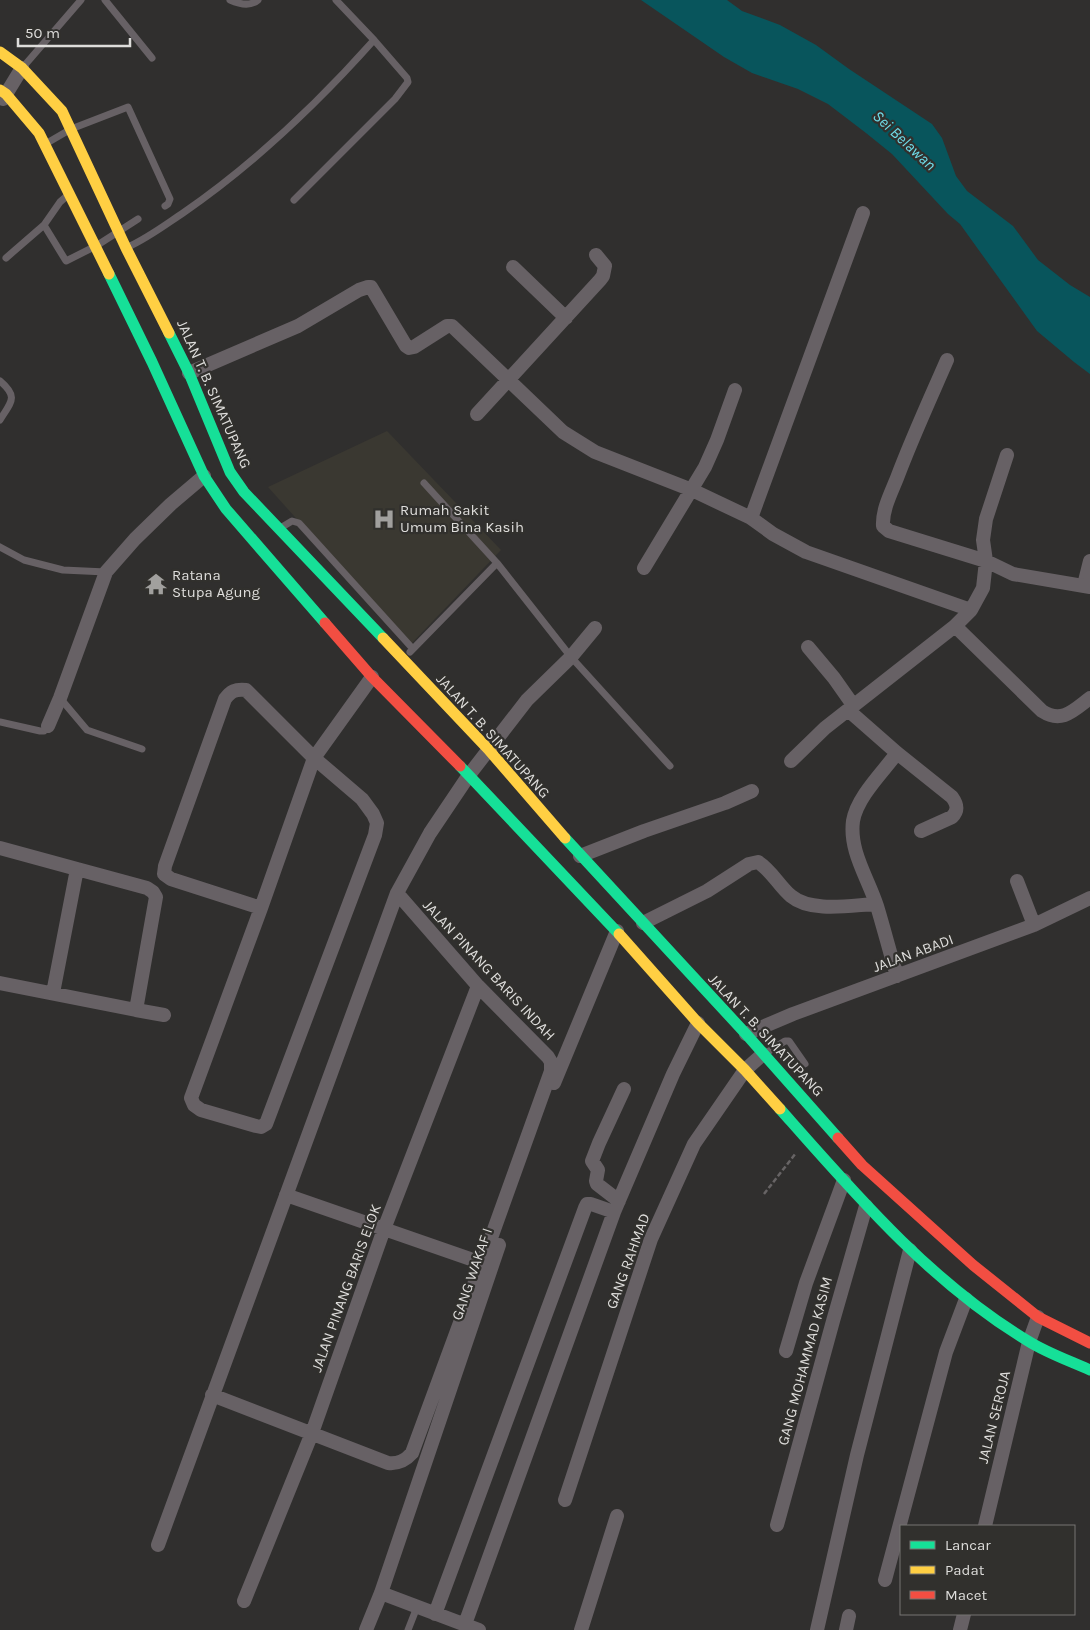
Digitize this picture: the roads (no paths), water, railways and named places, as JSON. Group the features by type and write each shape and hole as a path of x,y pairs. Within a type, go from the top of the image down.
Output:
{"main road":[{"name":"JALAN T. B. SIMATUPANG","path":"0,52 22,68 62,110 126,248 164,354 204,476 226,509 372,677 469,774 617,931 698,1024 746,1070 866,1206 910,1250 966,1299 1029,1342 1090,1370"},
{"name":"JALAN T. B. SIMATUPANG","path":"2,96 39,133 96,246 164,354 190,372 230,472 244,492 488,749 580,856 746,1034 862,1165 958,1253 1038,1317 1090,1343"}],"street":[{"path":"2,96 22,68"},
{"path":"751,518 863,213"},
{"path":"476,414 509,381 603,276 605,266 596,255"},
{"path":"513,267 566,318"},
{"path":"190,372 298,326 368,287 374,290 406,346 409,348 414,347 447,326 456,328 563,432 594,452 692,490 751,518 773,534 806,552 972,610"},
{"path":"947,360 912,439 885,507 882,526 889,531 986,560 1013,574 1087,586 1090,561"},
{"path":"644,568 705,467 735,390"},
{"path":"791,761 825,728 955,626 972,610 983,588 986,560 983,540 986,518 1007,455"},
{"path":"48,726 106,572 153,522 204,476"},
{"path":"955,626 1042,711 1050,716 1065,716 1090,698"},
{"path":"158,1545 397,893 430,833 469,774 527,700 571,657 596,628"},
{"path":"808,647 834,678 851,707 897,753 956,802 956,813 952,817 922,831"},
{"path":"262,908 172,879 164,874 165,866 225,700 230,692 237,689 246,690 314,758 362,799 374,814 377,823 375,835 266,1124 261,1127 201,1110 194,1105 191,1098 262,908 314,758 372,677"},
{"path":"897,753 862,800 854,820 853,836 855,849 876,904 897,976"},
{"path":"580,856 644,831 725,803 752,791"},
{"path":"0,848 147,888 153,892 156,897 136,1010"},
{"path":"643,923 707,891 749,864 758,862 767,868 792,896 805,904 817,906 876,904"},
{"path":"53,993 77,869"},
{"path":"1018,881 1034,925"},
{"name":"JALAN PINANG BARIS INDAH","path":"397,893 478,986 551,1062 550,1071 482,1263"},
{"name":"JALAN ABADI","path":"746,1034 793,1014 1034,925 1090,898"},
{"name":"GANG WAKAF I","path":"366,1630 381,1593 559,1070 617,931"},
{"path":"0,983 164,1015"},
{"name":"JALAN PINANG BARIS ELOK","path":"244,1601 312,1433 384,1229 478,986"},
{"path":"465,1624 616,1206 673,1074 698,1024"},
{"name":"GANG RAHMAD","path":"565,1500 651,1239 694,1144 746,1070 763,1054"},
{"path":"616,1206 597,1184 598,1170 592,1161 624,1089"},
{"path":"786,1351 806,1283 844,1180"},
{"path":"212,1395 388,1462 395,1464 412,1453 482,1263 286,1195"},
{"path":"435,1614 585,1208 587,1204 616,1206"},
{"name":"GANG MOHAMMAD KASIM","path":"777,1525 832,1321 866,1206"},
{"path":"817,1630 857,1455 910,1250"},
{"path":"885,1580 946,1352 966,1299"},
{"name":"JALAN SEROJA","path":"985,1525 1029,1342 1038,1317"},
{"path":"581,1630 617,1516"},
{"path":"381,1593 479,1630"},
{"path":"960,1630 964,1615"}],"lane":[{"path":"22,68 81,0"},
{"path":"105,0 152,58"},
{"path":"230,0 240,5 258,0"},
{"path":"294,200 395,99 408,82 407,78 374,40 336,0"},
{"path":"126,248 142,241 236,174 307,109 374,40"},
{"path":"45,144 71,129 128,107 170,198 165,206"},
{"path":"6,258 44,224 60,202 70,193"},
{"path":"44,224 65,261 96,246 138,219"},
{"path":"0,381 9,388 12,394 11,404 0,420"},
{"path":"424,483 497,563 571,657 670,766"},
{"path":"278,529 292,521 296,521 413,649"},
{"path":"0,547 24,560 63,570 106,572"},
{"path":"310,563 324,551"},
{"path":"401,659 497,563"},
{"path":"60,698 87,730 142,748"},
{"path":"0,722 40,731 44,731 48,726"},
{"path":"763,1054 788,1041 805,1064"},
{"path":"408,1630 417,1607"}],"water":[{"name":"Sei Belawan","path":"641,0 727,0 742,11 780,25 816,45 932,124 942,138 956,176 967,191 1013,226 1038,260 1070,285 1090,297 1090,374 1037,331 960,224 948,214 892,154 828,104 798,89 752,73 724,57"}],"place":[{"name":"Rumah Sakit Umum Bina Kasih","path":"384,519"},
{"name":"Ratana Stupa Agung","path":"156,584"}]}
